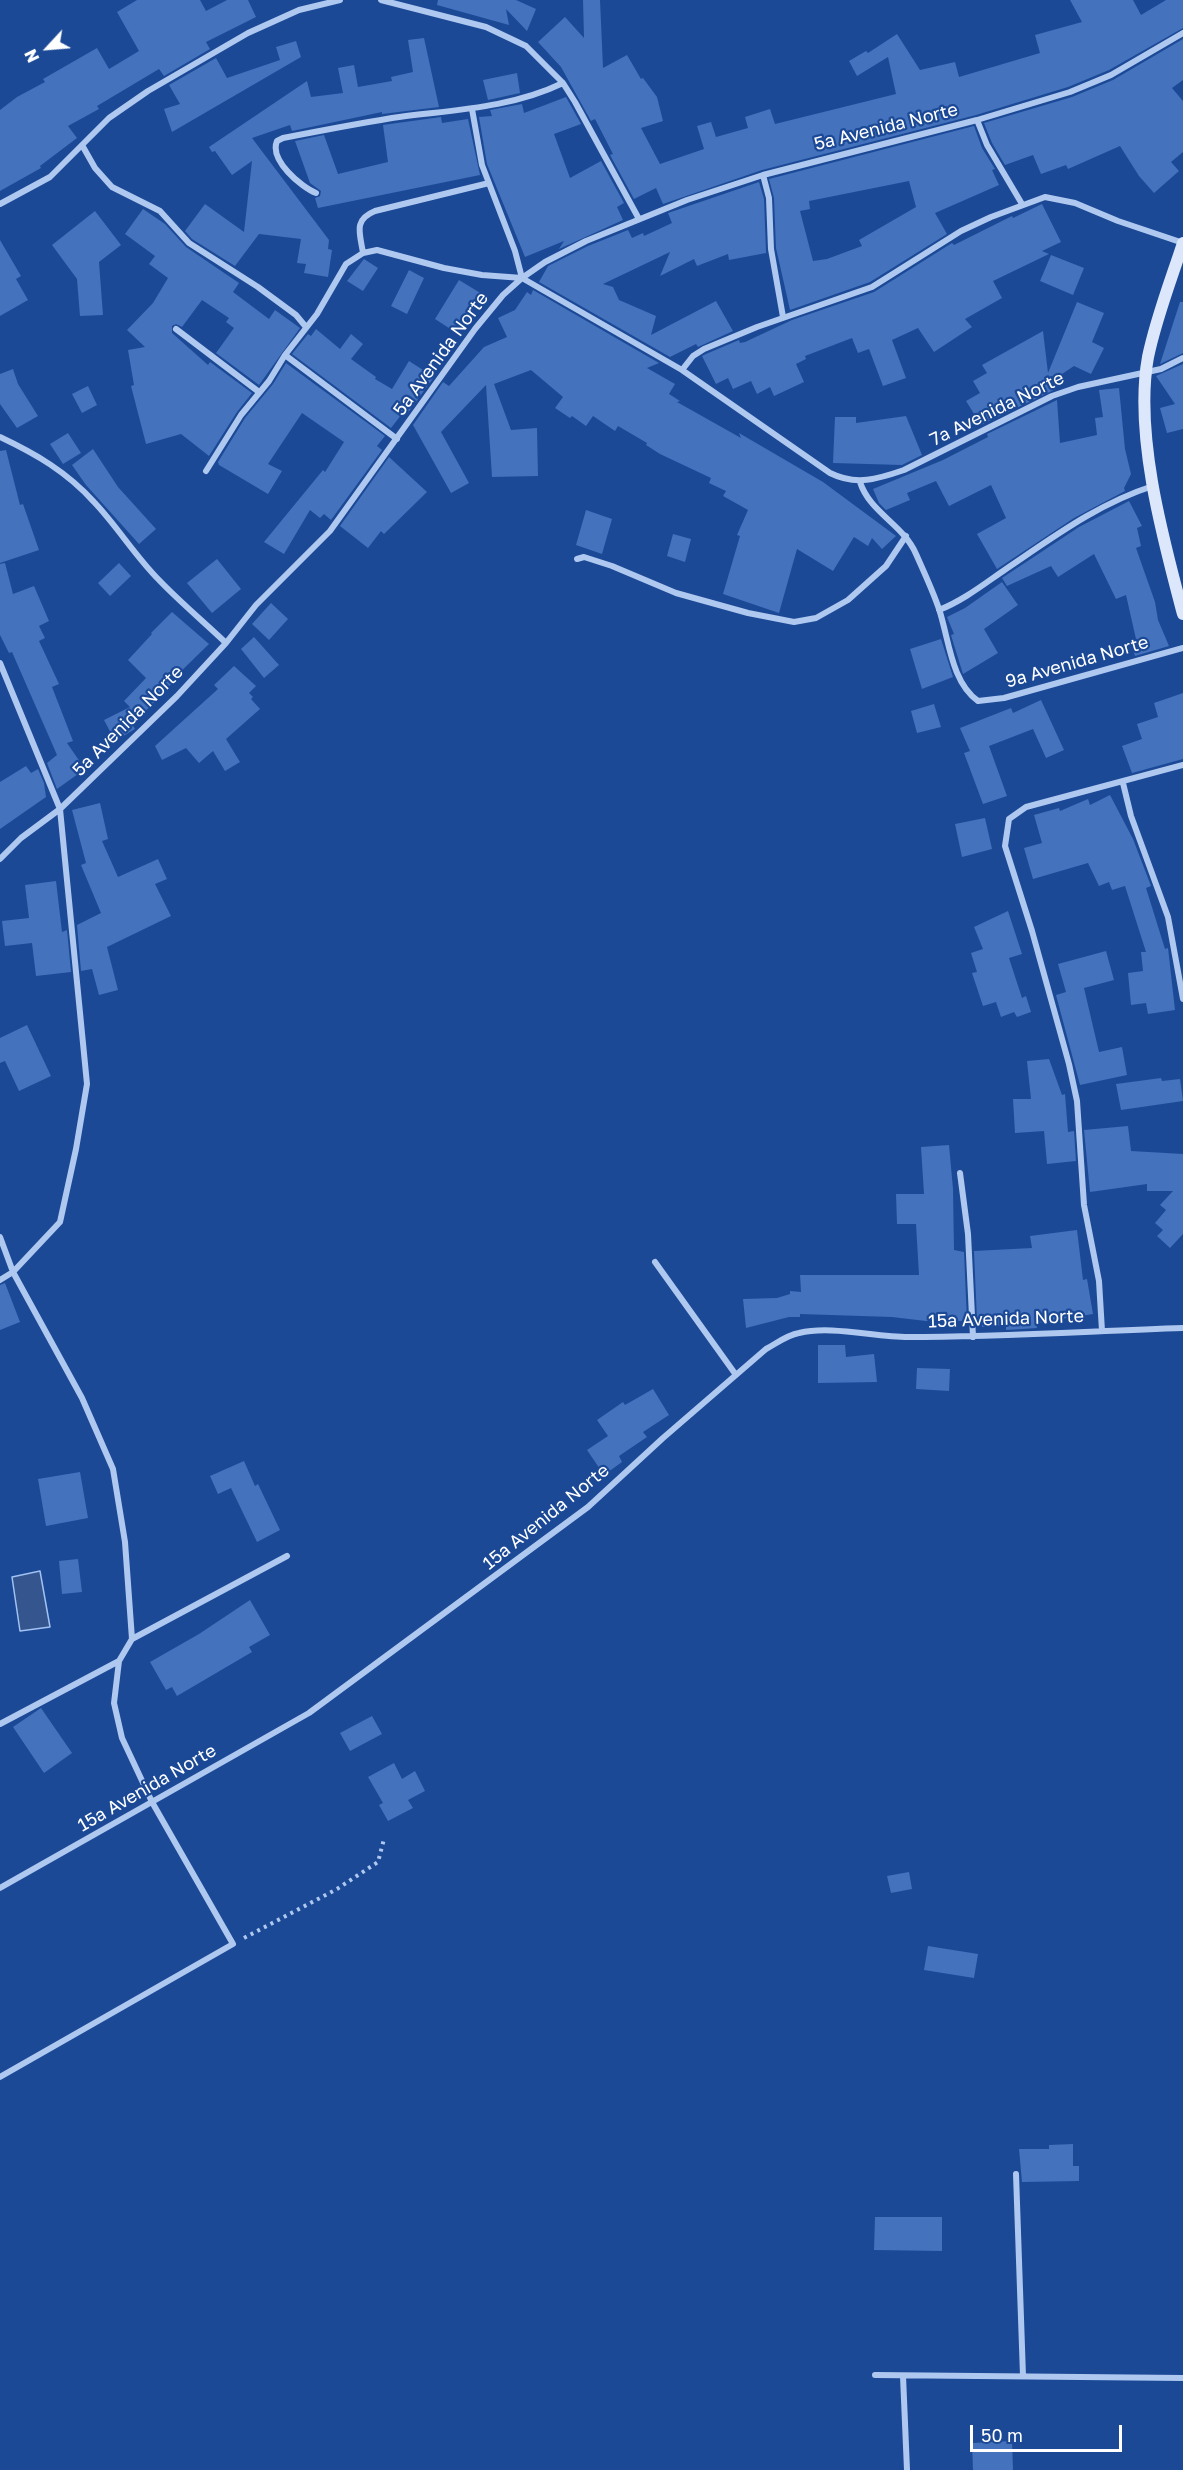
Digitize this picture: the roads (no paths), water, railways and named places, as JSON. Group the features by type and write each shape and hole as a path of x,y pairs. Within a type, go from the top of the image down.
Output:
{"street":[{"path":"0,204 50,177 125,106 248,33 299,10 340,0"},
{"path":"381,0 486,27 509,36 539,58 562,83 610,163 639,219"},
{"name":"5a Avenida Norte","path":"0,859 21,838 60,809 177,696 226,643 256,605 330,531 475,329 503,295 544,262 639,219 763,175 977,120 1070,92 1110,75 1183,33"},
{"path":"316,194 305,189 280,163 275,153 277,141 390,119 472,109 529,98 562,83"},
{"path":"472,109 478,150 522,278"},
{"path":"977,120 981,134 1022,204"},
{"path":"82,145 94,168 112,187 160,211 189,243 258,287 296,315 306,327"},
{"path":"763,175 769,198 771,249 783,317"},
{"path":"363,253 359,229 364,215 375,210 489,183"},
{"path":"682,370 693,356 704,349 783,317 872,287 961,231 1022,204 1045,197 1076,203 1118,221 1183,243 1153,338 1146,374 1147,432 1154,486 1159,517 1183,614"},
{"path":"206,471 241,415 269,381 285,355 317,314 346,264 363,253 378,250 444,268 482,275 522,278 682,370 830,473 850,482 860,482 868,501 906,536 915,551 939,609 965,597 1054,536 1106,505 1154,486"},
{"path":"176,328 259,392"},
{"path":"285,355 397,439"},
{"name":"7a Avenida Norte","path":"860,482 904,470 1052,396 1078,387 1146,374 1183,358"},
{"path":"0,437 35,453 58,468 79,486 158,579 226,643"},
{"path":"577,559 584,557 612,566 676,593 748,613 794,622 816,618 848,600 886,566 906,536"},
{"name":"9a Avenida Norte","path":"939,609 960,680 970,696 978,701 1004,698 1183,648"},
{"path":"0,663 60,809 87,1084 60,1222 13,1272 0,1280"},
{"path":"1102,1331 1100,1281 1084,1205 1077,1101 1032,931 1009,861 1005,837 1009,819 1026,807 1124,783 1183,765"},
{"path":"1124,783 1131,816 1168,917 1183,999"},
{"path":"960,1173 968,1234 973,1337"},
{"path":"0,1237 13,1272 82,1398 113,1469 125,1542 132,1639"},
{"path":"655,1262 736,1375"},
{"name":"15a Avenida Norte","path":"0,1888 309,1713 588,1508 663,1438 766,1349 798,1333 815,1330 896,1337 973,1337 1183,1328"},
{"path":"0,2077 233,1944 152,1802 122,1738 114,1703 119,1661 132,1639 287,1556"},
{"path":"0,1724 119,1661"},
{"path":"1016,2174 1023,2376"},
{"path":"875,2375 1183,2378"},
{"path":"903,2376 907,2470"}],"water":[{"path":"40,1571 50,1627 20,1631 12,1577"}]}
